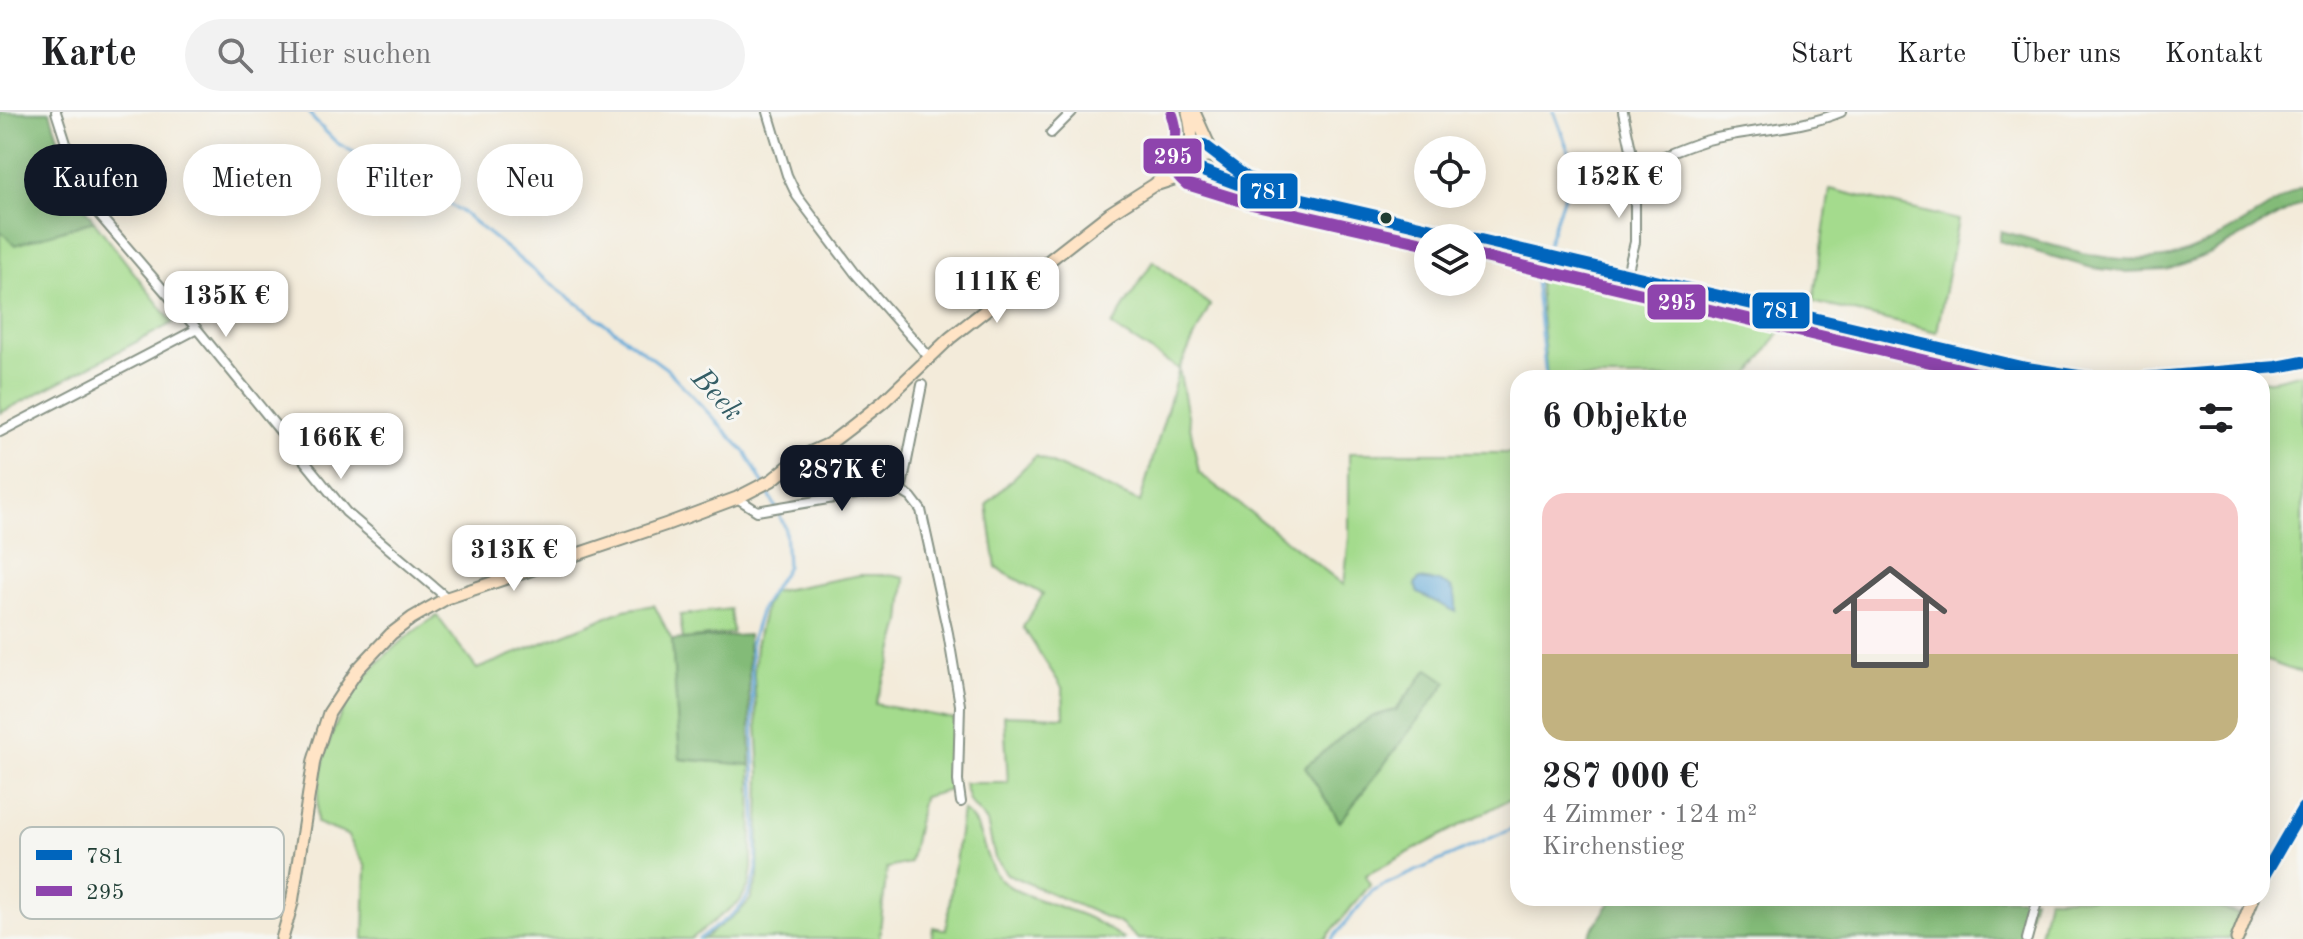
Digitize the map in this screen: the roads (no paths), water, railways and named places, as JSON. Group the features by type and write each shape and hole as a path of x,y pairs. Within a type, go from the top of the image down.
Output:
{"main road":[{"path":"1154,185 1200,171 1211,164 1210,150 1191,112"},
{"path":"1191,112 1188,164 1200,171 1257,189 1414,224"},
{"path":"282,939 292,903 314,760 329,713 358,669 391,634 412,618 447,598 667,524 737,498 772,480 800,457 829,444 883,402 950,338 1110,213 1154,185 1200,145 1246,177 1282,193"},
{"path":"1486,241 2034,370"},
{"path":"2241,370 2303,362"},
{"path":"2270,865 2303,808"},
{"path":"2237,939 2250,906"}],"street":[{"path":"56,112 83,196 197,329 346,512 447,598"},
{"path":"768,112 787,175 797,196 855,273 929,357"},
{"path":"1051,133 1072,112"},
{"path":"1623,112 1635,168 1635,242 1627,274"},
{"path":"1635,168 1710,139 1765,131 1823,119 1841,112"},
{"path":"0,432 197,329"},
{"path":"901,491 922,385"},
{"path":"737,498 757,511 887,489 901,491 911,497 921,510 960,705 958,781 961,802"},
{"path":"2027,939 2036,906"}],"water":[{"path":"1419,579 1448,585 1455,594 1456,612 1418,593 1415,584"}],"waterway":[{"name":"Beek","path":"309,112 337,143 461,211 539,275 667,369 746,453 785,527 787,566 761,609 751,642 757,869 744,903 699,939"},
{"path":"1545,252 1574,166 1554,112"},
{"path":"1542,259 1535,279 1545,370"},
{"path":"1332,939 1373,890 1510,830"}]}
